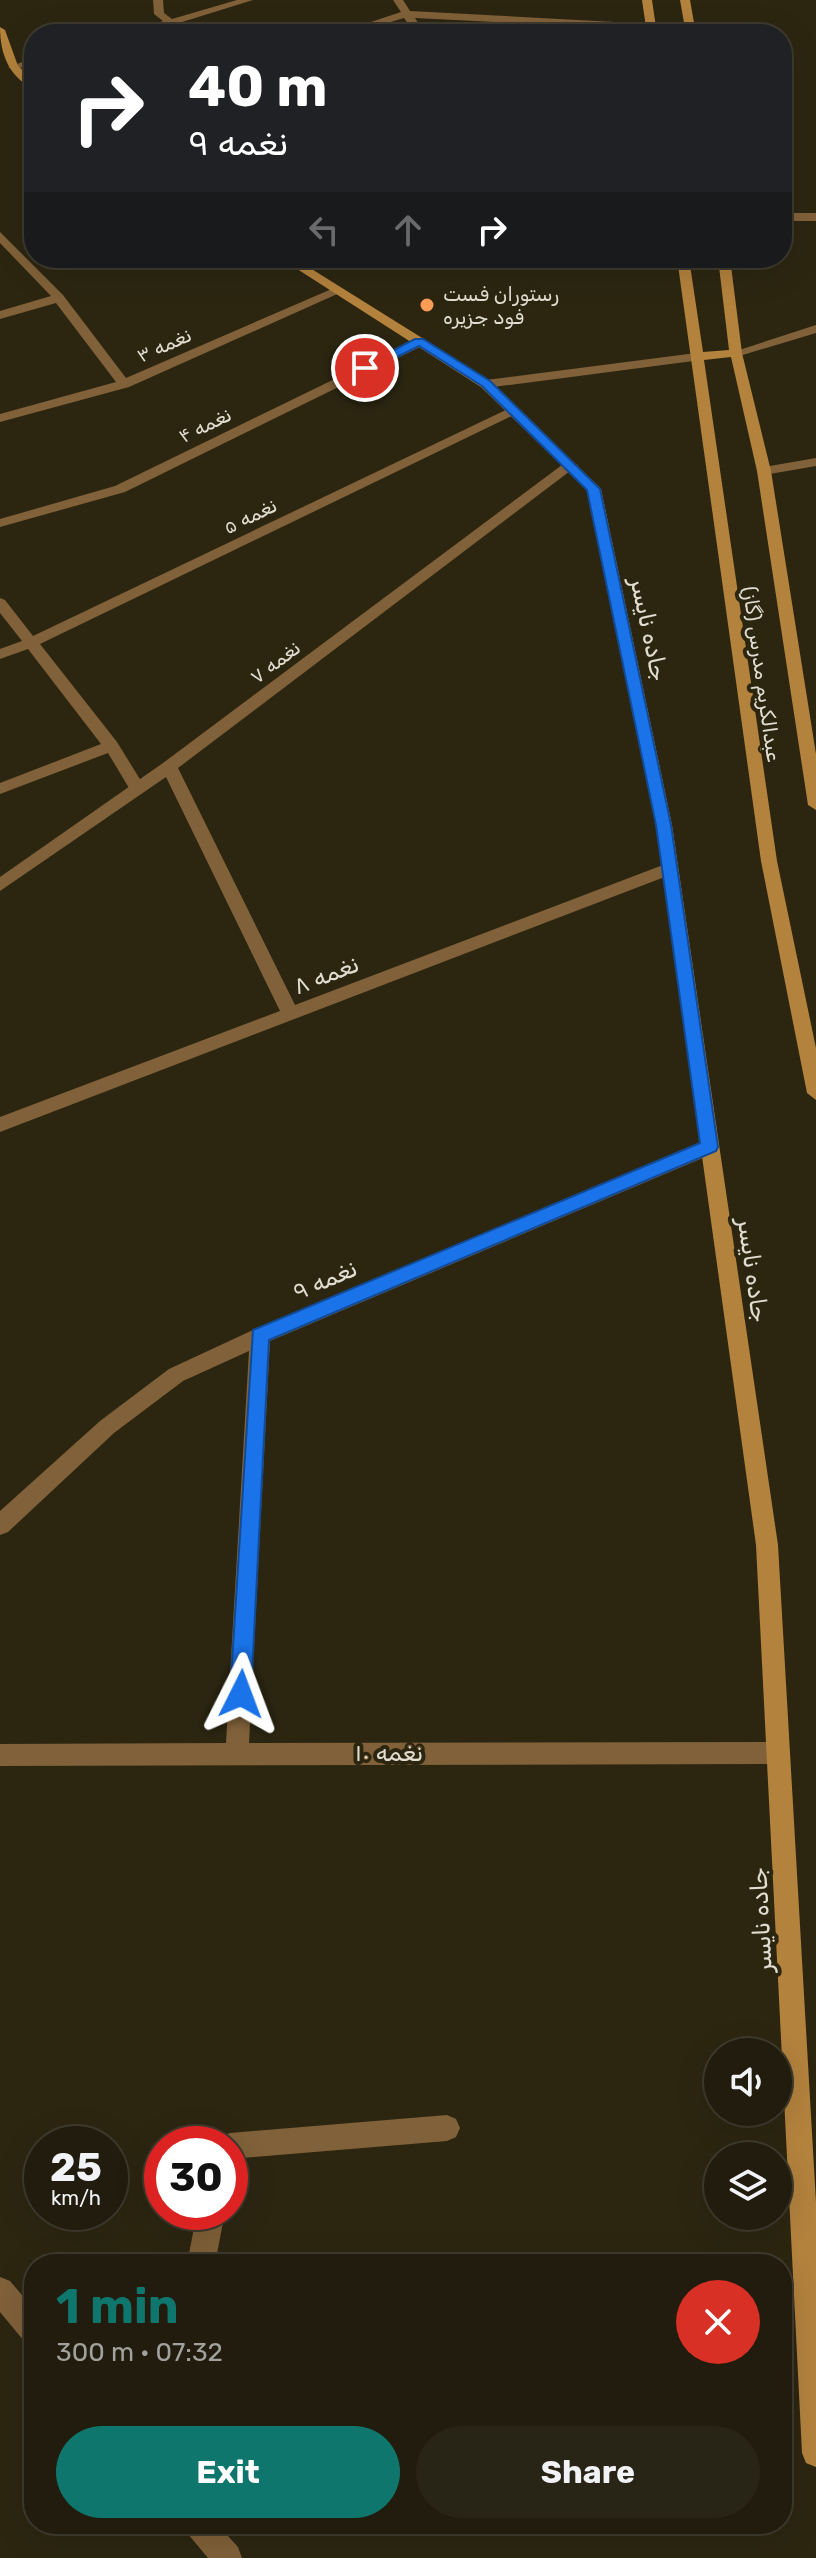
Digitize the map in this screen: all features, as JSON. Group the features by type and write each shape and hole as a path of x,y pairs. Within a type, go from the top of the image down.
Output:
{"street":[{"path":"158,0 159,14 169,23"},
{"path":"165,24 248,0"},
{"path":"398,0 413,24"},
{"path":"647,0 651,24"},
{"path":"685,0 689,24"},
{"path":"373,24 406,14 560,24"},
{"path":"0,30 13,67 24,77"},
{"path":"13,67 24,64"},
{"path":"792,217 816,217"},
{"path":"0,236 24,261"},
{"path":"30,268 59,298 124,384"},
{"name":"جاده نایسر","path":"302,268 486,384 594,489 664,825 767,1545 816,2453"},
{"name":"عبدالکریم مدرس (گاز)","path":"684,268 769,861 816,1093"},
{"name":"عبدالکریم مدرس (گاز)","path":"725,268 736,353 764,471 816,805"},
{"name":"نغمه ۳","path":"0,418 124,384 338,291"},
{"path":"0,315 59,298"},
{"path":"486,384 736,353 816,329"},
{"name":"نغمه ۴","path":"0,523 120,489 419,342"},
{"name":"نغمه ۵","path":"0,654 33,642 515,411"},
{"path":"764,471 816,462"},
{"name":"نغمه ۷","path":"0,885 169,767 571,465"},
{"path":"0,603 111,746 138,789"},
{"path":"0,789 111,746"},
{"path":"169,767 290,1014"},
{"name":"نغمه ۸","path":"0,1125 669,869"},
{"name":"نغمه ۹","path":"0,1525 107,1427 176,1375 260,1336 710,1147"},
{"path":"237,1754 260,1336"},
{"name":"نغمه ۱۰","path":"0,1755 778,1753"},
{"path":"248,2145 447,2128"},
{"path":"203,2254 208,2230"},
{"path":"0,2291 24,2319"},
{"path":"207,2534 227,2558"}],"place":[{"name":"رستوران فست فود جزیره","path":"427,305"}],"route":[{"path":"241,1694 260,1336 710,1147 664,825 594,489 486,384 419,342 365,368"}]}
